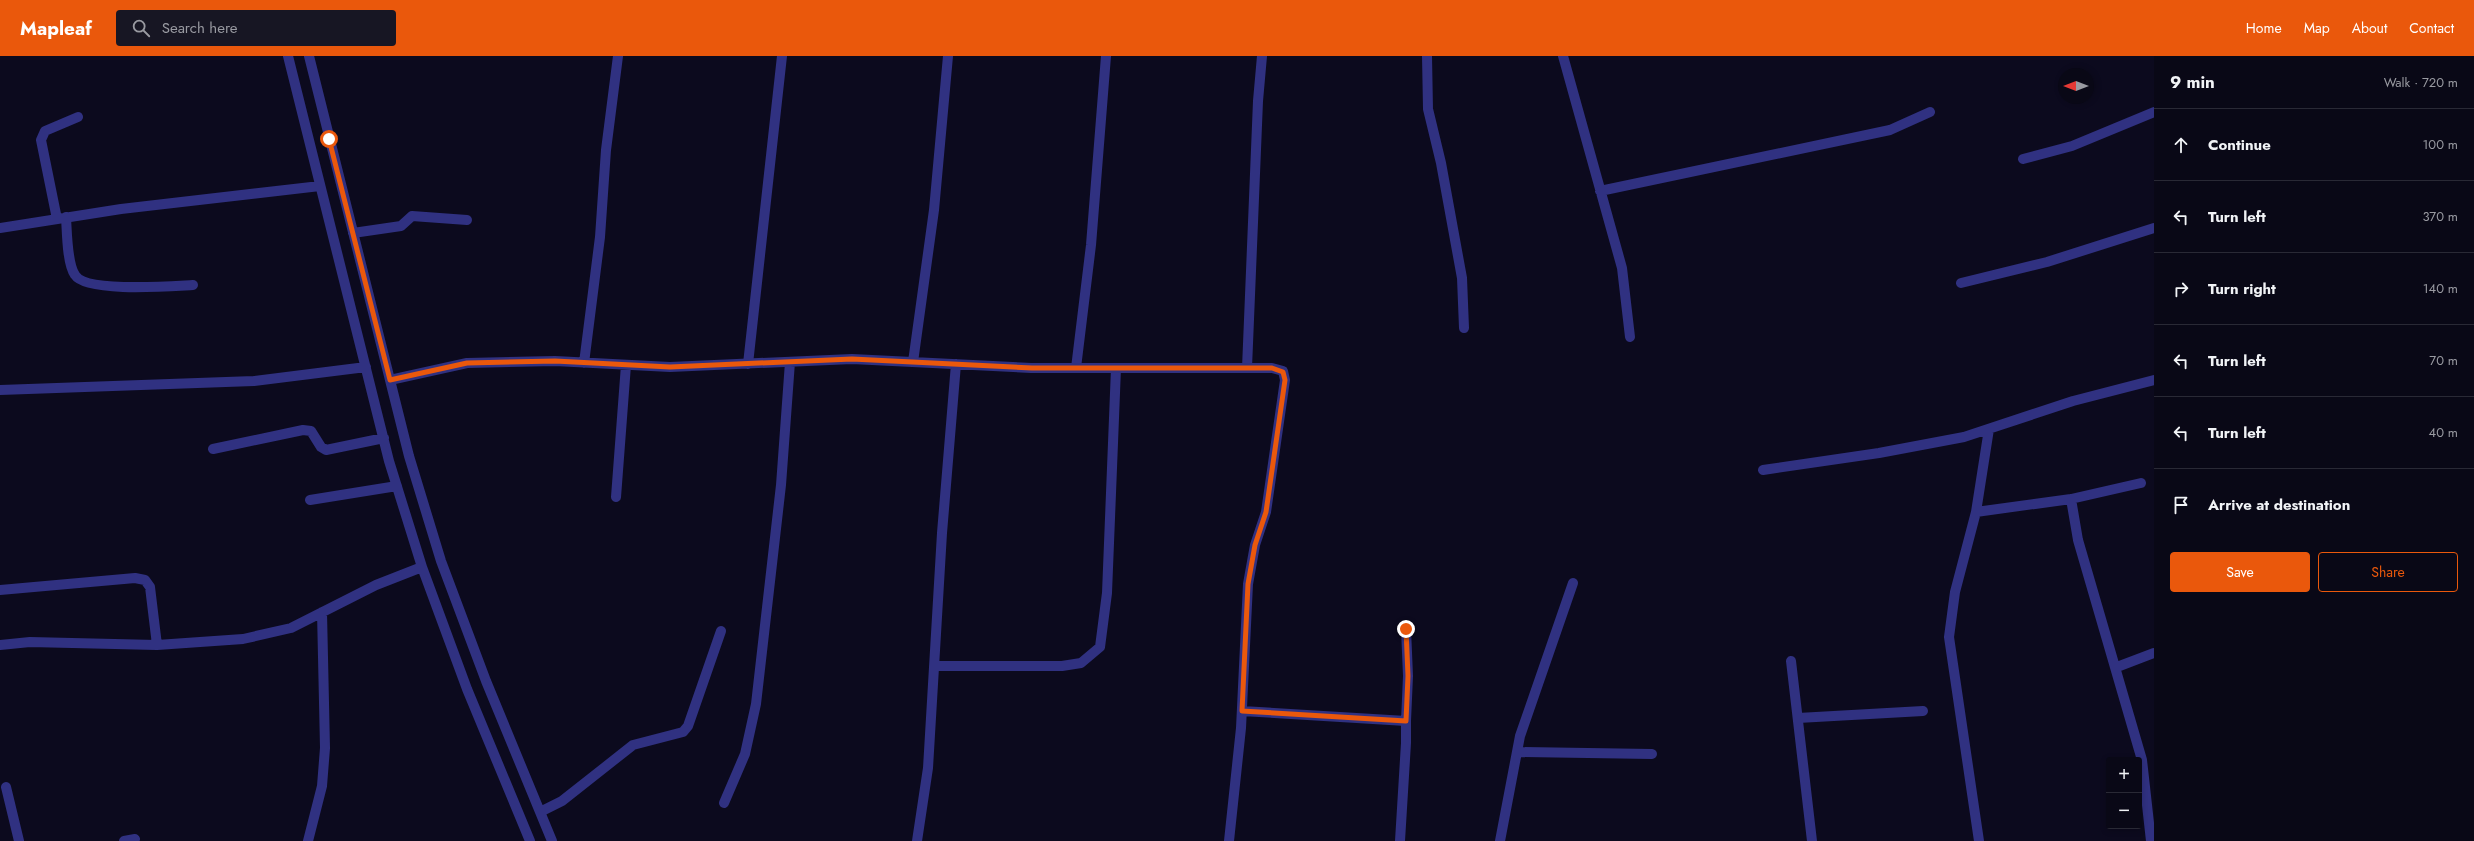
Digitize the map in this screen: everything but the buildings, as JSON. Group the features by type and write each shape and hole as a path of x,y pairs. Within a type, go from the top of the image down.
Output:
{"street":[{"path":"288,56 397,486 422,567 467,689 530,841"},
{"path":"309,56 352,233 409,456 442,560 486,681 552,841"},
{"path":"584,362 600,237 606,150 618,56"},
{"path":"748,364 782,56"},
{"path":"913,362 934,210 948,56"},
{"path":"1076,368 1091,244 1106,56"},
{"path":"1247,368 1258,100 1262,56"},
{"path":"1427,56 1428,109 1441,163 1462,278 1464,328"},
{"path":"1563,56 1622,268 1630,337"},
{"path":"1600,191 1883,131 1930,112"},
{"path":"2023,159 2072,146 2154,112"},
{"path":"78,117 45,131 41,140 61,218 72,269 76,276 82,280 117,287 193,285"},
{"path":"0,228 121,209 320,186"},
{"path":"352,233 402,226 412,216 467,220"},
{"path":"1961,283 2046,262 2154,228"},
{"path":"390,380 467,363 555,361 670,367 852,359 1076,368 1272,368 1283,372 1285,380 1266,512 1255,545 1248,584 1242,711 1229,841"},
{"path":"724,803 745,754 756,704 779,500 790,362"},
{"path":"917,841 928,768 942,533 956,364"},
{"path":"616,497 626,365"},
{"path":"0,390 254,381 366,367"},
{"path":"935,666 1062,666 1081,663 1100,647 1107,593 1116,368"},
{"path":"1763,470 1879,453 1964,437 2073,401 2154,380"},
{"path":"1979,841 1949,637 1955,592 1976,512 1989,429"},
{"path":"213,449 303,430 311,431 326,450 384,438"},
{"path":"1976,512 2071,500 2141,483"},
{"path":"310,500 397,486"},
{"path":"2071,500 2078,540 2142,760 2152,827 2151,841"},
{"path":"0,645 30,642 157,645 243,639 291,628 376,586 422,567"},
{"path":"0,590 135,578 145,580 150,587 157,645"},
{"path":"1500,841 1520,736 1573,583"},
{"path":"308,841 322,786 325,748 322,612"},
{"path":"1400,841 1406,743 1408,676 1406,629"},
{"path":"540,812 562,801 634,745 683,732 688,726 721,631"},
{"path":"2116,667 2154,653"},
{"path":"1791,661 1812,841"},
{"path":"1242,711 1406,721"},
{"path":"1798,718 1923,711"},
{"path":"1517,752 1652,754"},
{"path":"6,787 19,841"},
{"path":"124,841 135,839"}],"route":[{"path":"329,139 390,380 467,363 555,361 670,367 852,359 1032,368 1272,368 1283,372 1285,380 1266,512 1255,545 1248,584 1242,711 1344,716 1406,721 1408,676 1406,629"}]}
